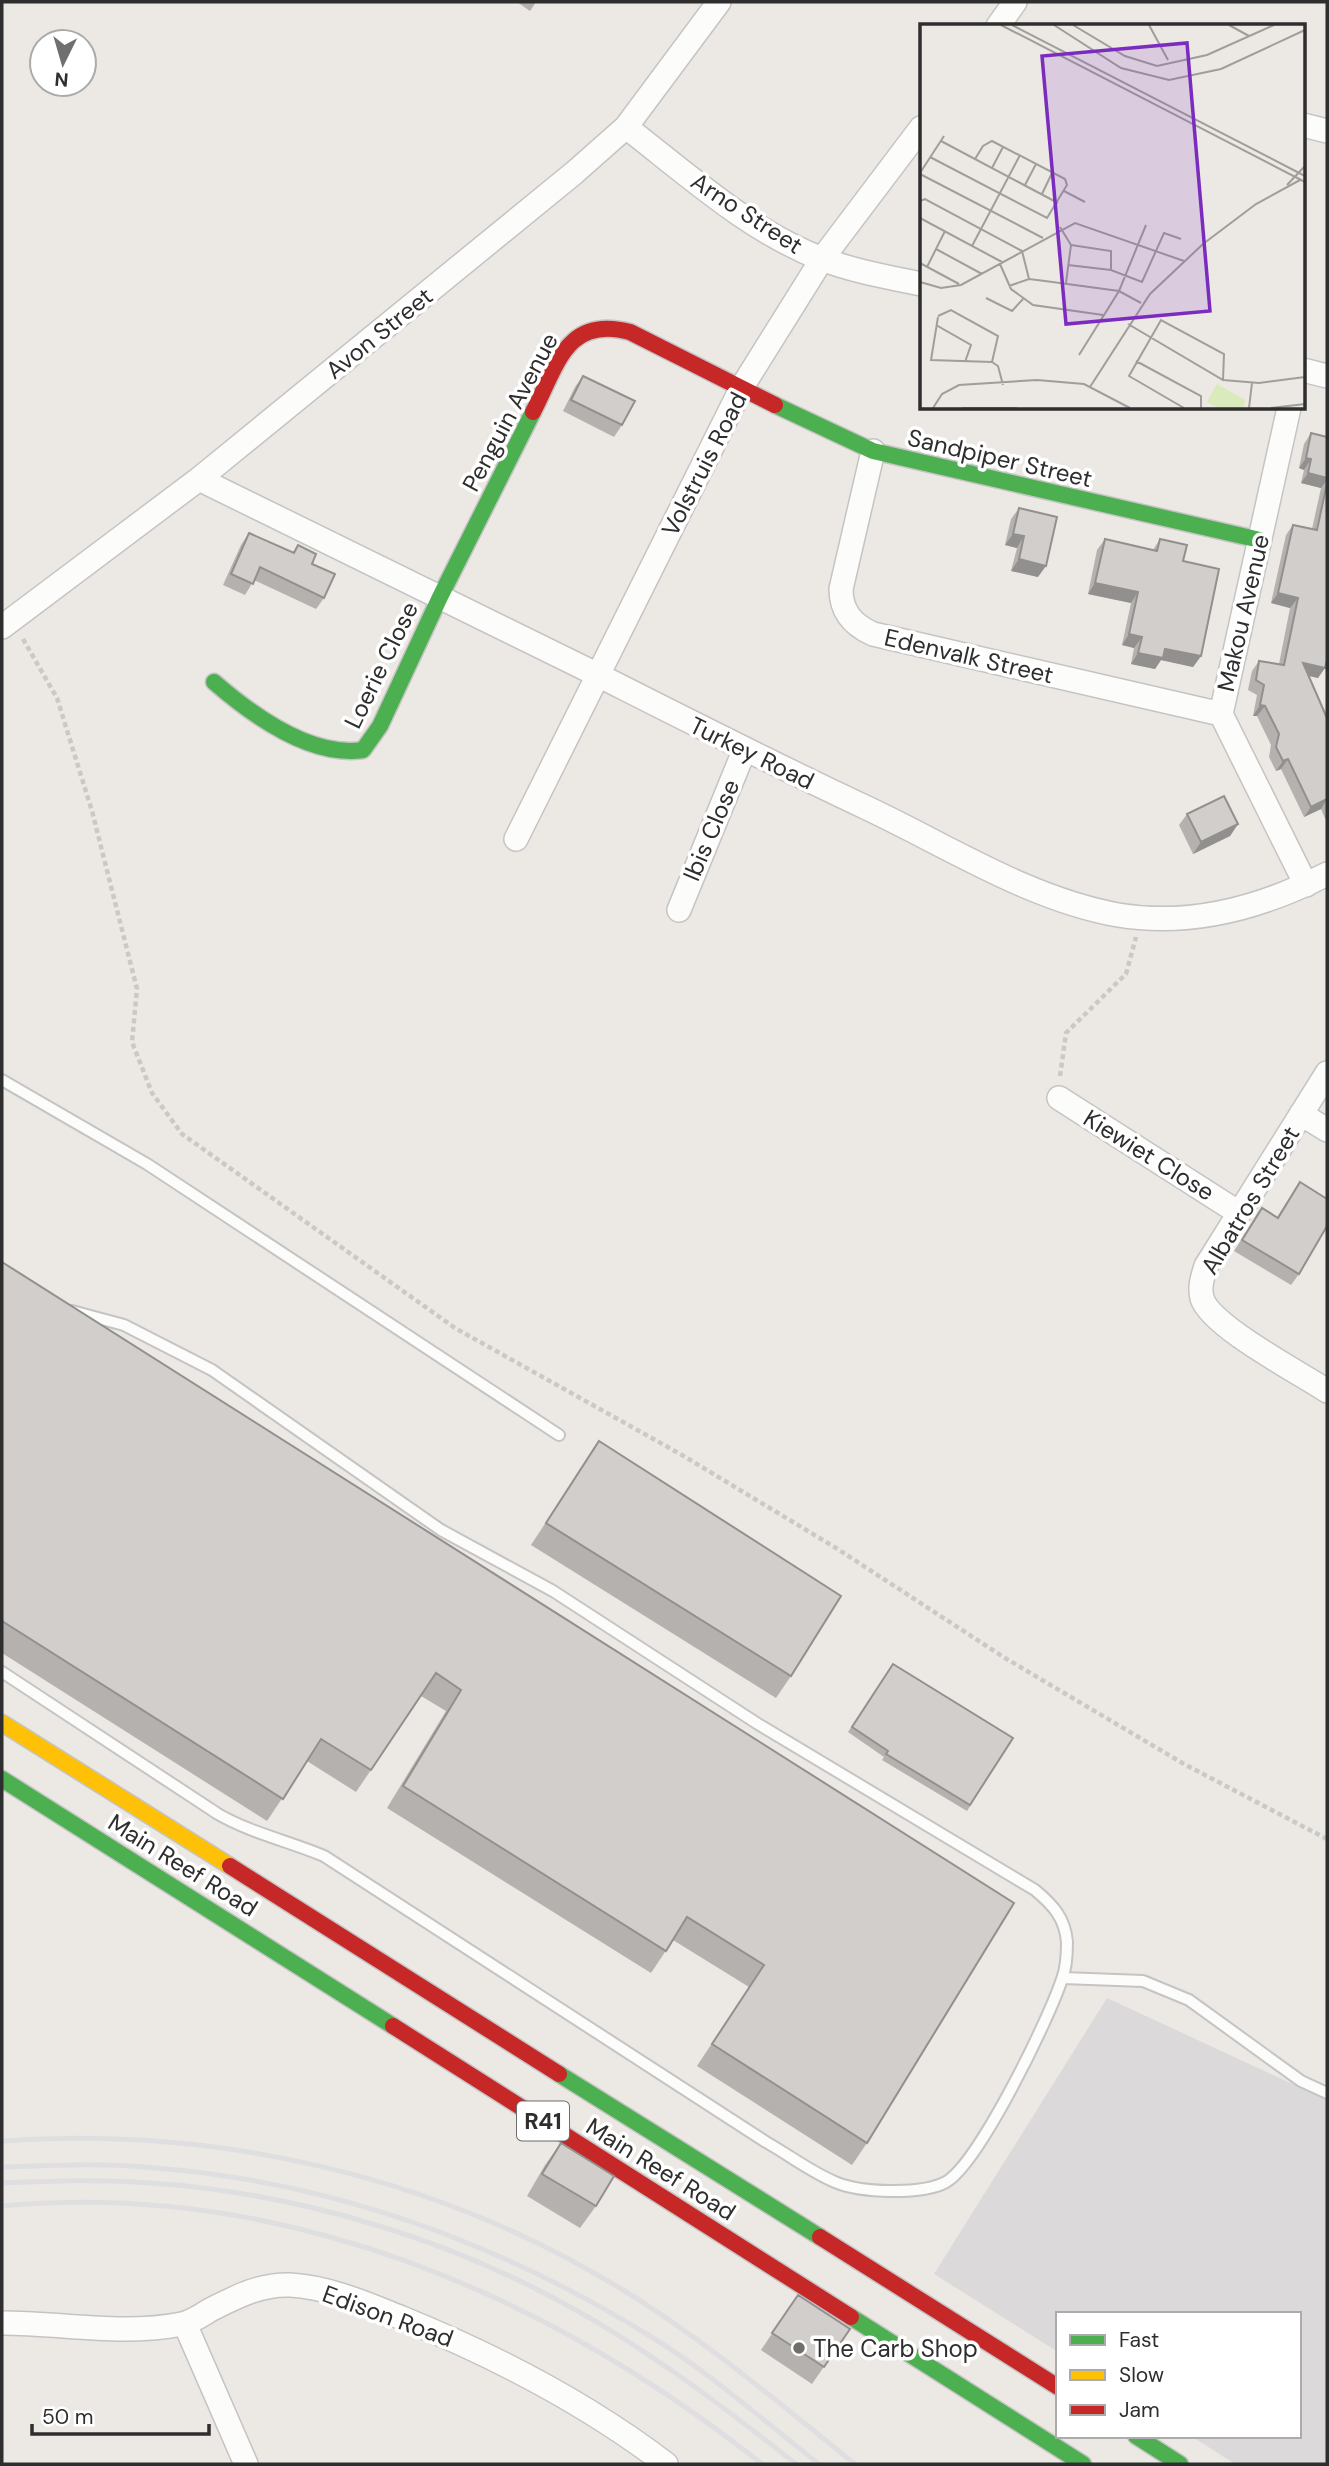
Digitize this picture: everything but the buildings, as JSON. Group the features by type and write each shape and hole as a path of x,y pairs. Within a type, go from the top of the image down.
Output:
{"main road":[{"name":"Penguin Avenue","path":"439,597 567,346 576,335 603,325 630,332 742,387"},
{"name":"Sandpiper Street","path":"742,387 833,435 873,451 1260,540"},
{"name":"Loerie Close","path":"214,682 230,698 254,713 312,742 354,755 371,743 439,597"},
{"path":"2,1749 8,1727"},
{"name":"Main Reef Road","path":"8,1727 960,2333 1056,2386"},
{"name":"Main Reef Road","path":"2,1779 939,2365 1083,2464"},
{"path":"1139,2438 1180,2464"}],"street":[{"name":"Avon Street","path":"7,624 199,479 533,209 626,127 719,2"},
{"path":"999,24 1015,2"},
{"path":"1304,125 1327,131"},
{"name":"Arno Street","path":"626,127 723,202 795,247 822,259 920,284"},
{"name":"Volstruis Road","path":"516,839 742,387 822,259 920,129"},
{"path":"1304,370 1327,376"},
{"name":"Makou Avenue","path":"1289,410 1221,713 1306,885"},
{"name":"Edenvalk Street","path":"873,451 841,589 841,603 860,628 873,634 1221,713"},
{"name":"Turkey Road","path":"199,479 598,675 744,751 1046,895 1086,908 1137,916 1216,914 1255,905 1327,874"},
{"name":"Ibis Close","path":"679,910 744,751"},
{"name":"Albatros Street","path":"1327,1073 1206,1266 1200,1284 1208,1311 1217,1321 1327,1391"},
{"name":"Kiewiet Close","path":"1059,1098 1239,1213"},
{"path":"1301,1114 1327,1130"},
{"name":"Edison Road","path":"2,2323 136,2329 185,2324 236,2297 265,2286 322,2290 372,2306 478,2352 573,2401 666,2464"},
{"path":"185,2324 246,2464"}],"lane":[{"path":"2,1080 147,1164 559,1435"},
{"path":"2,1672 243,1829 286,1840 324,1856 766,2142 836,2183 863,2189 924,2189 945,2182 967,2164 1024,2064 1063,1978 1067,1945 1065,1928 1056,1908 1035,1890 758,1724 553,1591 442,1530 212,1370 124,1325 60,1305"},
{"path":"1063,1978 1143,1981 1189,2000 1301,2081 1327,2093"}],"path":[{"path":"7,624 57,698 92,811 137,989 132,1042 152,1093 183,1134 455,1328 682,1455 836,1548 1005,1658 1184,1764 1327,1839"},
{"path":"1059,1098 1066,1033 1126,974 1136,942 1137,916"}],"shaded area":[{"path":"1107,1998 1327,2100 1327,2464 1235,2464 1194,2438 1301,2438 1301,2312 1056,2312 1056,2351 934,2274"}],"railway":[{"path":"2,2141 83,2138 164,2142 245,2151 324,2167 402,2189 478,2217 552,2250 653,2309 742,2373 855,2464"},
{"path":"2,2167 117,2165 221,2175 286,2187 413,2222 534,2272 650,2336 715,2381 819,2464"},
{"path":"2,2183 113,2181 264,2197 377,2225 432,2244 486,2265 538,2290 615,2333 695,2387 796,2464"},
{"path":"2,2206 106,2203 209,2211 309,2231 406,2261 500,2300 592,2348 679,2403 762,2464"}],"traffic: fast":[{"path":"775,405 873,451 1260,540"},
{"path":"214,682 264,720 303,741 343,751 363,750 380,726 440,597 533,412"},
{"path":"2,1779 393,2026"},
{"path":"559,2074 820,2237"},
{"path":"851,2317 1083,2464"},
{"path":"1139,2438 1180,2464"}],"traffic: slow":[{"path":"2,1723 230,1866"}],"traffic: jam":[{"path":"533,412 566,348 591,331 608,329 630,332 775,405"},
{"path":"230,1866 559,2074"},
{"path":"393,2026 851,2317"},
{"path":"820,2237 1056,2386"}],"place":[{"name":"The Carb Shop","path":"799,2348"}]}
